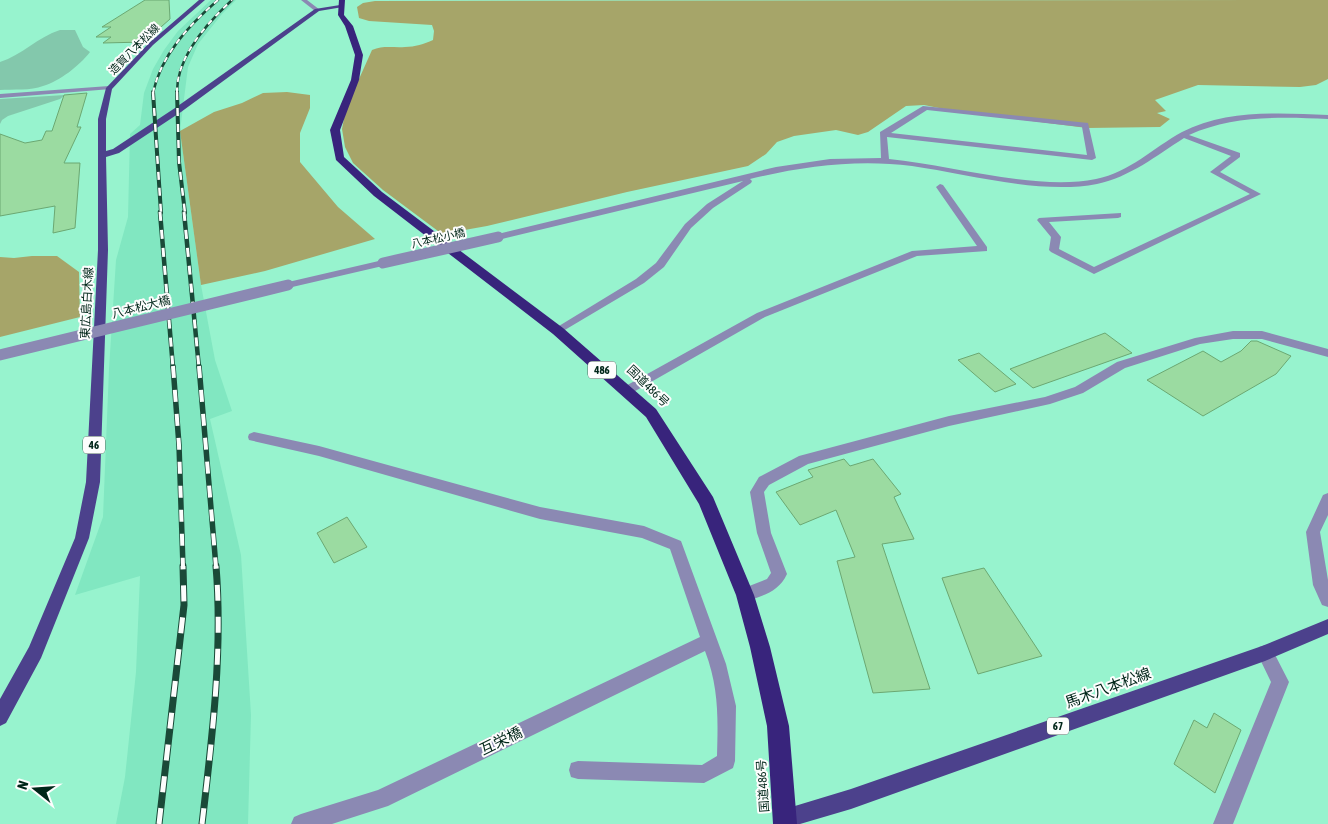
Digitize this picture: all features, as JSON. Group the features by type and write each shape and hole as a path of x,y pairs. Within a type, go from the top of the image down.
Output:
{"highway":[{"name":"国道486号","path":"341,3 341,15 350,26 359,55 356,80 335,130 339,158 378,194 558,330 651,413 707,502 745,595 760,647 778,726 781,822"}],"main road":[{"name":"造賀八本松線","path":"103,155 102,119 109,88 151,44 202,0"},
{"path":"103,155 116,151 178,110 317,10 341,3"},
{"name":"東広島白木線","path":"0,717 35,652 82,538 93,482 103,250 103,155"},
{"name":"馬木八本松線","path":"781,822 861,796 1264,653 1328,626"}],"street":[{"path":"304,0 317,10"},
{"path":"0,96 109,88"},
{"path":"926,108 1085,125 1092,158 884,134 926,108"},
{"name":"八本松小橋","path":"288,286 810,164 847,159 886,161 1020,181 1054,184 1087,183 1126,172 1183,135 1209,125 1235,119 1304,116 1328,117"},
{"path":"884,134 886,161"},
{"path":"1118,214 1042,220 1056,237 1054,250 1094,271 1257,194 1214,172 1237,155 1183,135"},
{"path":"558,330 640,281 660,265 688,226 710,206 758,175"},
{"path":"626,390 761,315 915,253 984,249 940,187"},
{"name":"八本松大橋","path":"0,355 288,286"},
{"path":"745,595 772,584 779,574 764,533 757,492 764,481 804,460 949,421 1046,401 1079,390 1121,365 1199,341 1233,335 1262,335 1328,353"},
{"path":"254,437 319,451 540,513 644,532 676,545 703,644 718,664 727,706 726,761 704,774 578,770"},
{"path":"1328,499 1313,532 1320,585 1328,600"},
{"name":"互栄橋","path":"300,824 381,799 703,644"},
{"path":"1224,823 1280,682 1264,653"}],"shaded area":[{"path":"211,0 236,0 198,44 188,67 180,131 201,285 215,360 232,411 210,419 241,555 251,715 248,824 116,824 125,777 136,672 140,576 75,595 103,517 116,260 128,217 130,134 140,125 144,93 153,69 164,50 178,31"},
{"path":"1328,0 1328,79 1316,85 1300,87 1198,85 1155,100 1166,111 1157,113 1170,119 1160,127 1087,128 954,111 924,105 906,106 868,132 858,135 836,130 794,136 777,142 766,154 748,166 627,192 487,226 442,234 383,190 353,163 345,147 342,129 346,108 372,50 385,47 412,46 433,40 434,31 432,25 369,21 359,18 357,7 363,3 375,1"},
{"path":"60,30 75,30 83,47 90,52 80,63 62,77 38,88 0,90 0,62"},
{"path":"287,92 310,95 310,108 300,133 300,162 338,207 375,239 265,271 201,285 180,131 214,112 242,103 263,93"},
{"path":"65,95 60,99 8,116 0,124 0,99"},
{"path":"57,256 79,272 80,317 0,337 0,257"}],"building":[{"path":"145,0 169,0 170,19 144,42 103,43 111,37 96,37 111,27 102,27"},
{"path":"87,93 77,127 81,127 64,163 80,163 75,228 53,233 55,206 0,216 0,134 25,143 42,140 46,131 52,131 64,95"},
{"path":"1105,333 1132,353 1033,388 1010,369"},
{"path":"1251,341 1257,341 1291,356 1276,374 1203,416 1147,380 1203,351 1221,362 1241,351"},
{"path":"979,353 1016,384 995,392 958,360"},
{"path":"844,459 850,466 873,459 901,494 894,497 914,539 882,544 930,689 873,693 837,561 855,557 836,510 800,525 776,492 813,477 808,470"},
{"path":"347,517 367,547 334,563 317,533"},
{"path":"984,568 1042,656 978,674 942,578"},
{"path":"1214,713 1241,730 1215,793 1174,764 1194,720 1207,728"}],"railway":[{"path":"153,93 162,66 169,53 187,30 218,0"},
{"path":"177,93 178,80 187,54 203,30 232,0"},
{"path":"153,93 161,213"},
{"path":"177,93 179,162 185,213"},
{"path":"160,212 173,368"},
{"path":"184,212 199,368"},
{"path":"173,366 179,445 183,567"},
{"path":"199,366 216,567"},
{"path":"159,824 184,605 183,566"},
{"path":"202,824 213,727 217,663 218,598 216,566"}]}
